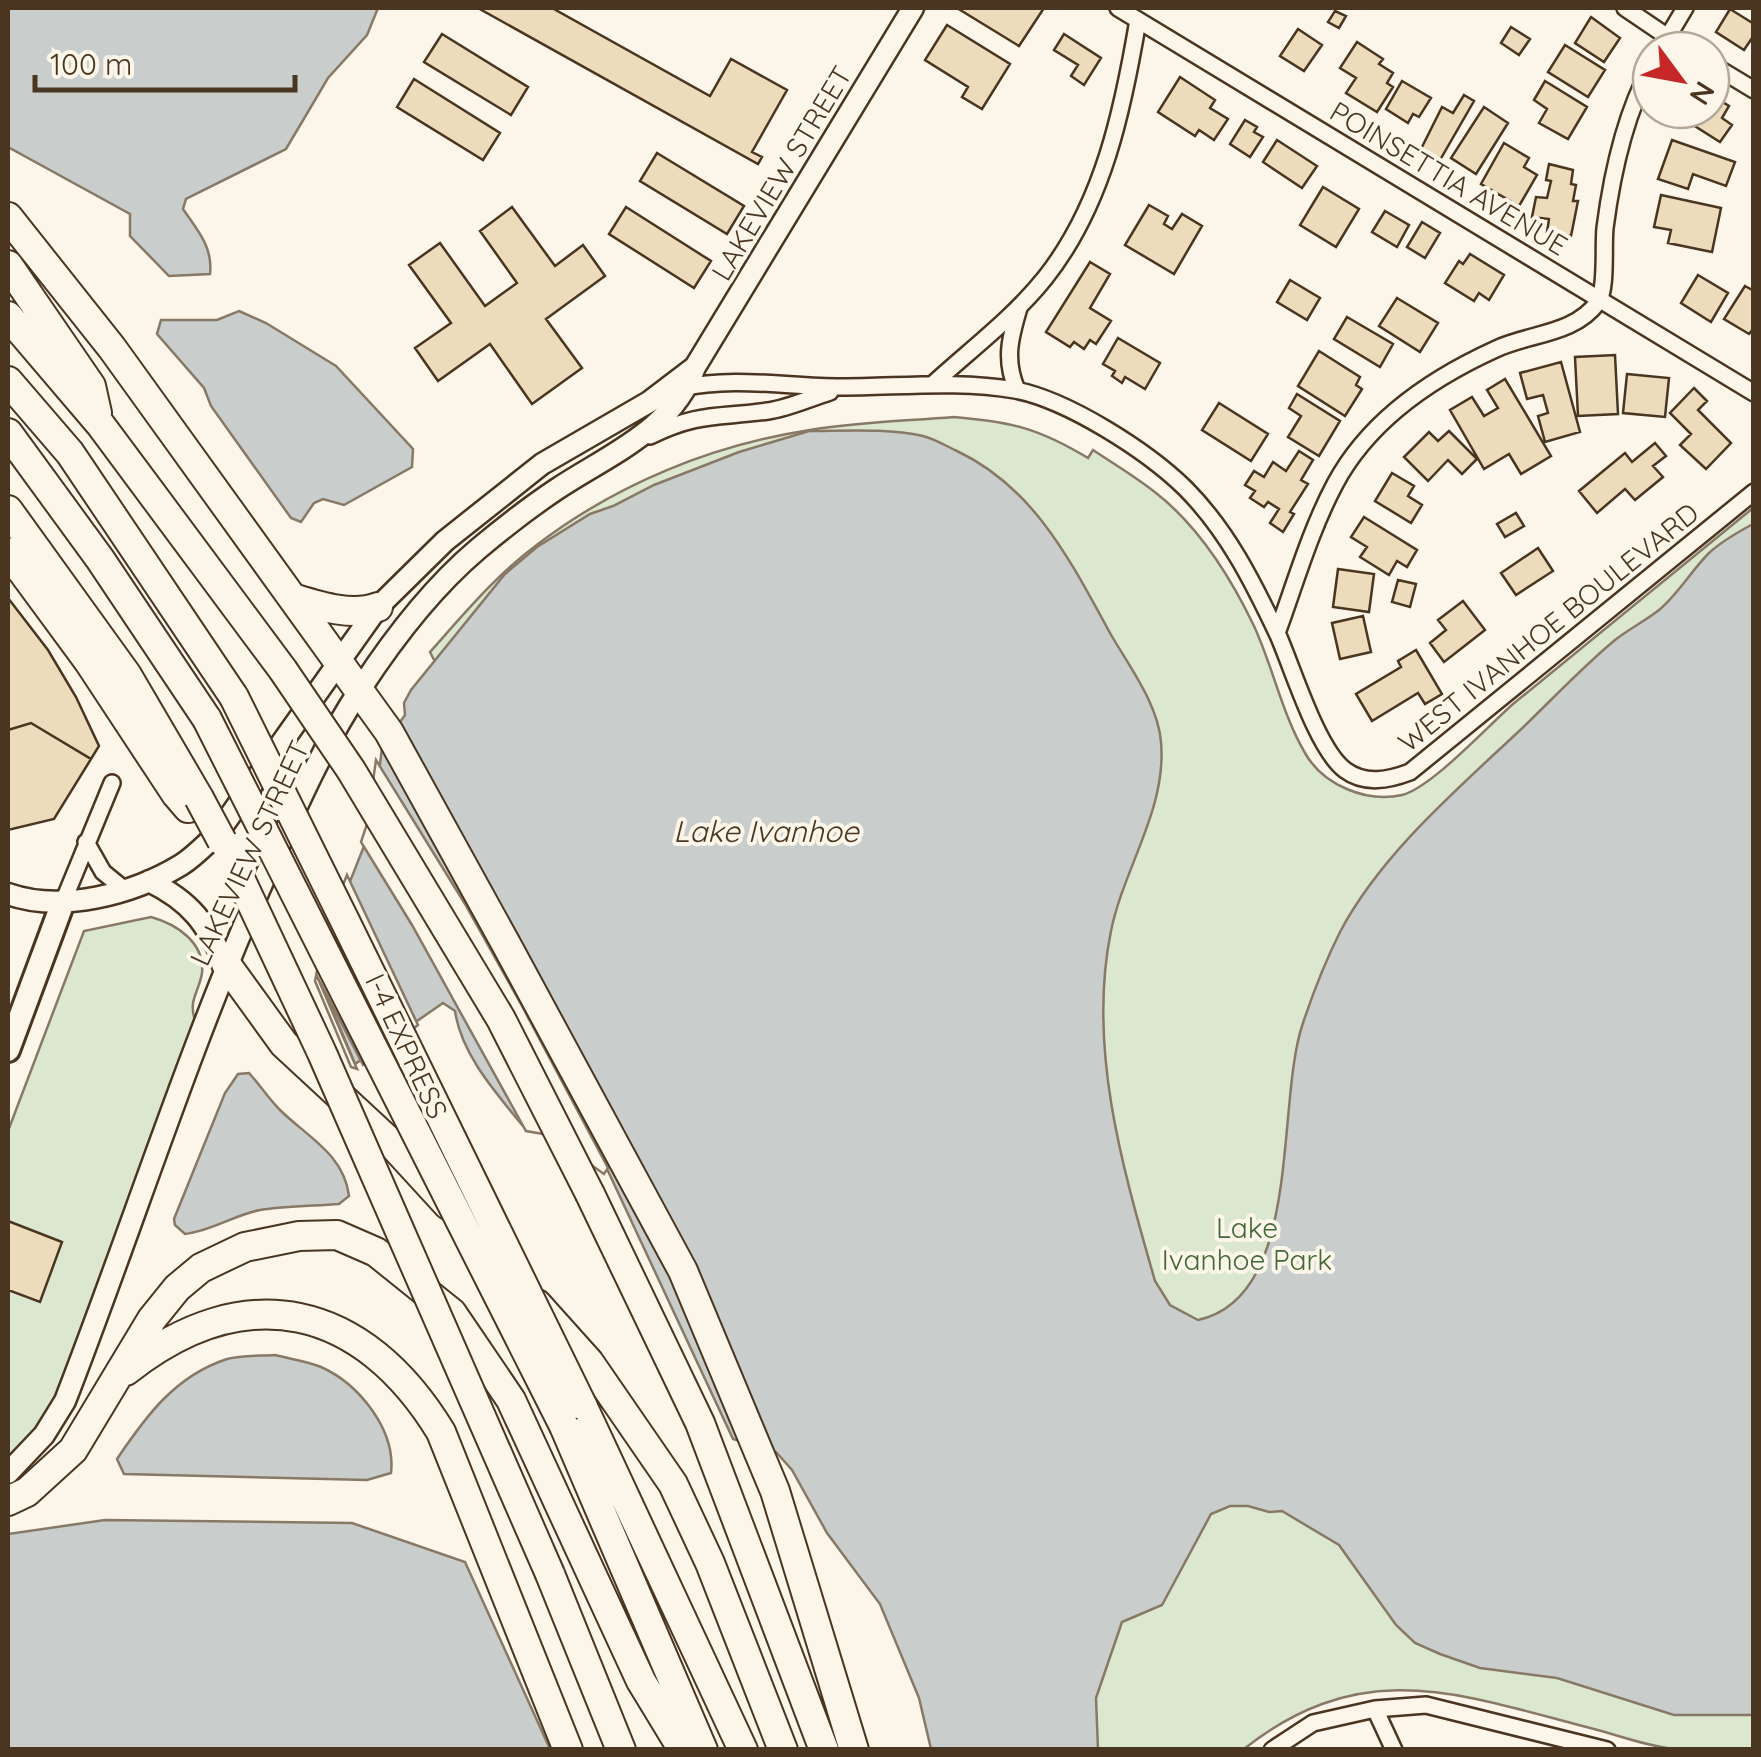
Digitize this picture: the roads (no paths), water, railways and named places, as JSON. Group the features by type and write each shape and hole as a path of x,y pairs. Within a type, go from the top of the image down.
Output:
{"highway":[{"path":"8,217 112,348 389,732 683,1270 775,1491 854,1750"},
{"path":"8,265 91,386 100,424"},
{"path":"8,316 100,424 283,670 350,770 501,1019 700,1424 824,1750"},
{"name":"I-4 EXPRESS","path":"8,381 70,453 234,696 582,1404 743,1750"},
{"name":"I-4 EXPRESS","path":"8,433 90,544 207,719 564,1426 703,1750"},
{"path":"8,510 126,675 194,803 222,842 322,1053 550,1574 621,1750"},
{"path":"8,552 89,662 176,794 194,803"},
{"path":"293,598 352,610 378,607"},
{"path":"226,964 284,1044 404,1157 589,1362 673,1484 710,1563 783,1750"},
{"path":"8,1501 26,1492 73,1450 152,1318 201,1268 245,1248 298,1236 337,1235 376,1252 452,1312 511,1400 641,1681 684,1750"},
{"path":"118,1378 170,1340 226,1318 262,1314 330,1327 389,1363 418,1394 441,1432 568,1750"}],"main road":[{"path":"8,1050 62,902"}],"street":[{"name":"LAKEVIEW STREET","path":"8,1472 44,1435 65,1401 226,964 306,784 359,691 395,639 478,550 552,492 622,450 675,406 913,8"},
{"name":"POINSETTIA AVENUE","path":"1118,8 1754,393"},
{"path":"1626,8 1649,30"},
{"path":"1672,30 1685,8"},
{"path":"933,384 1019,306 1055,264 1072,236 1110,152 1124,106 1138,20"},
{"path":"1731,76 1754,90"},
{"path":"1277,634 1320,513 1337,479 1380,425 1440,375 1513,341 1568,327 1583,318 1601,298 1605,228 1621,148 1631,121"},
{"path":"1018,390 1009,372 1008,345 1019,306"},
{"name":"LAKEVIEW STREET","path":"8,894 43,903 62,902 125,890 184,864 217,834 378,607 445,540 516,482 692,376"},
{"name":"WEST IVANHOE BOULEVARD","path":"692,376 728,384 933,384 1018,390 1084,416 1140,451 1184,488 1230,541 1277,634 1330,754 1346,771 1364,779 1387,780 1410,772 1754,492"},
{"name":"WEST IVANHOE BOULEVARD","path":"622,450 706,414 771,410 843,387"},
{"path":"62,902 112,784"},
{"path":"86,842 103,872 125,890"},
{"path":"149,882 175,894 194,910 226,964"},
{"path":"1272,1750 1313,1722 1375,1709 1426,1705 1607,1750"},
{"path":"1375,1709 1394,1750"}],"water":[{"path":"8,8 378,8 367,35 328,78 286,149 186,199 183,209 207,247 210,274 169,276 130,236 130,214 8,147"},
{"path":"239,311 336,366 413,449 412,467 344,505 323,499 314,503 301,522 291,518 211,406 204,388 157,334 161,320 217,320"},
{"name":"Lake Ivanhoe","path":"809,431 880,431 923,436 957,451 1008,485 1065,554 1149,700 1159,728 1161,767 1151,814 1111,931 1103,1019 1106,1064 1121,1152 1155,1281 1170,1305 1198,1320 1232,1304 1255,1275 1270,1237 1280,1193 1295,1058 1303,1023 1330,954 1357,904 1397,851 1468,779 1602,651 1666,603 1709,553 1753,524 1753,1715 1674,1715 1557,1678 1480,1668 1440,1654 1415,1643 1396,1625 1339,1545 1282,1511 1230,1506 1211,1514 1162,1605 1122,1622 1096,1698 1098,1749 931,1749 919,1698 880,1604 827,1533 792,1470 776,1452 733,1439 608,1171 568,1143 523,1126 481,1072 464,1042 455,1011 443,1003 355,1064 320,980 330,932 372,826 382,748 405,715 404,703 411,690 505,574 537,547 590,514 654,485 739,452"},
{"path":"249,1073 280,1110 332,1157 346,1181 349,1196 339,1204 260,1210 185,1234 174,1219 225,1093 238,1074"},
{"path":"275,1355 321,1367 361,1397 388,1441 391,1473 367,1480 124,1474 117,1459 151,1413 177,1387 227,1359"},
{"path":"105,1520 352,1523 465,1562 550,1749 8,1749 8,1534"}],"park label":[{"name":"Lake Ivanhoe Park","path":"1247,1243"}]}
